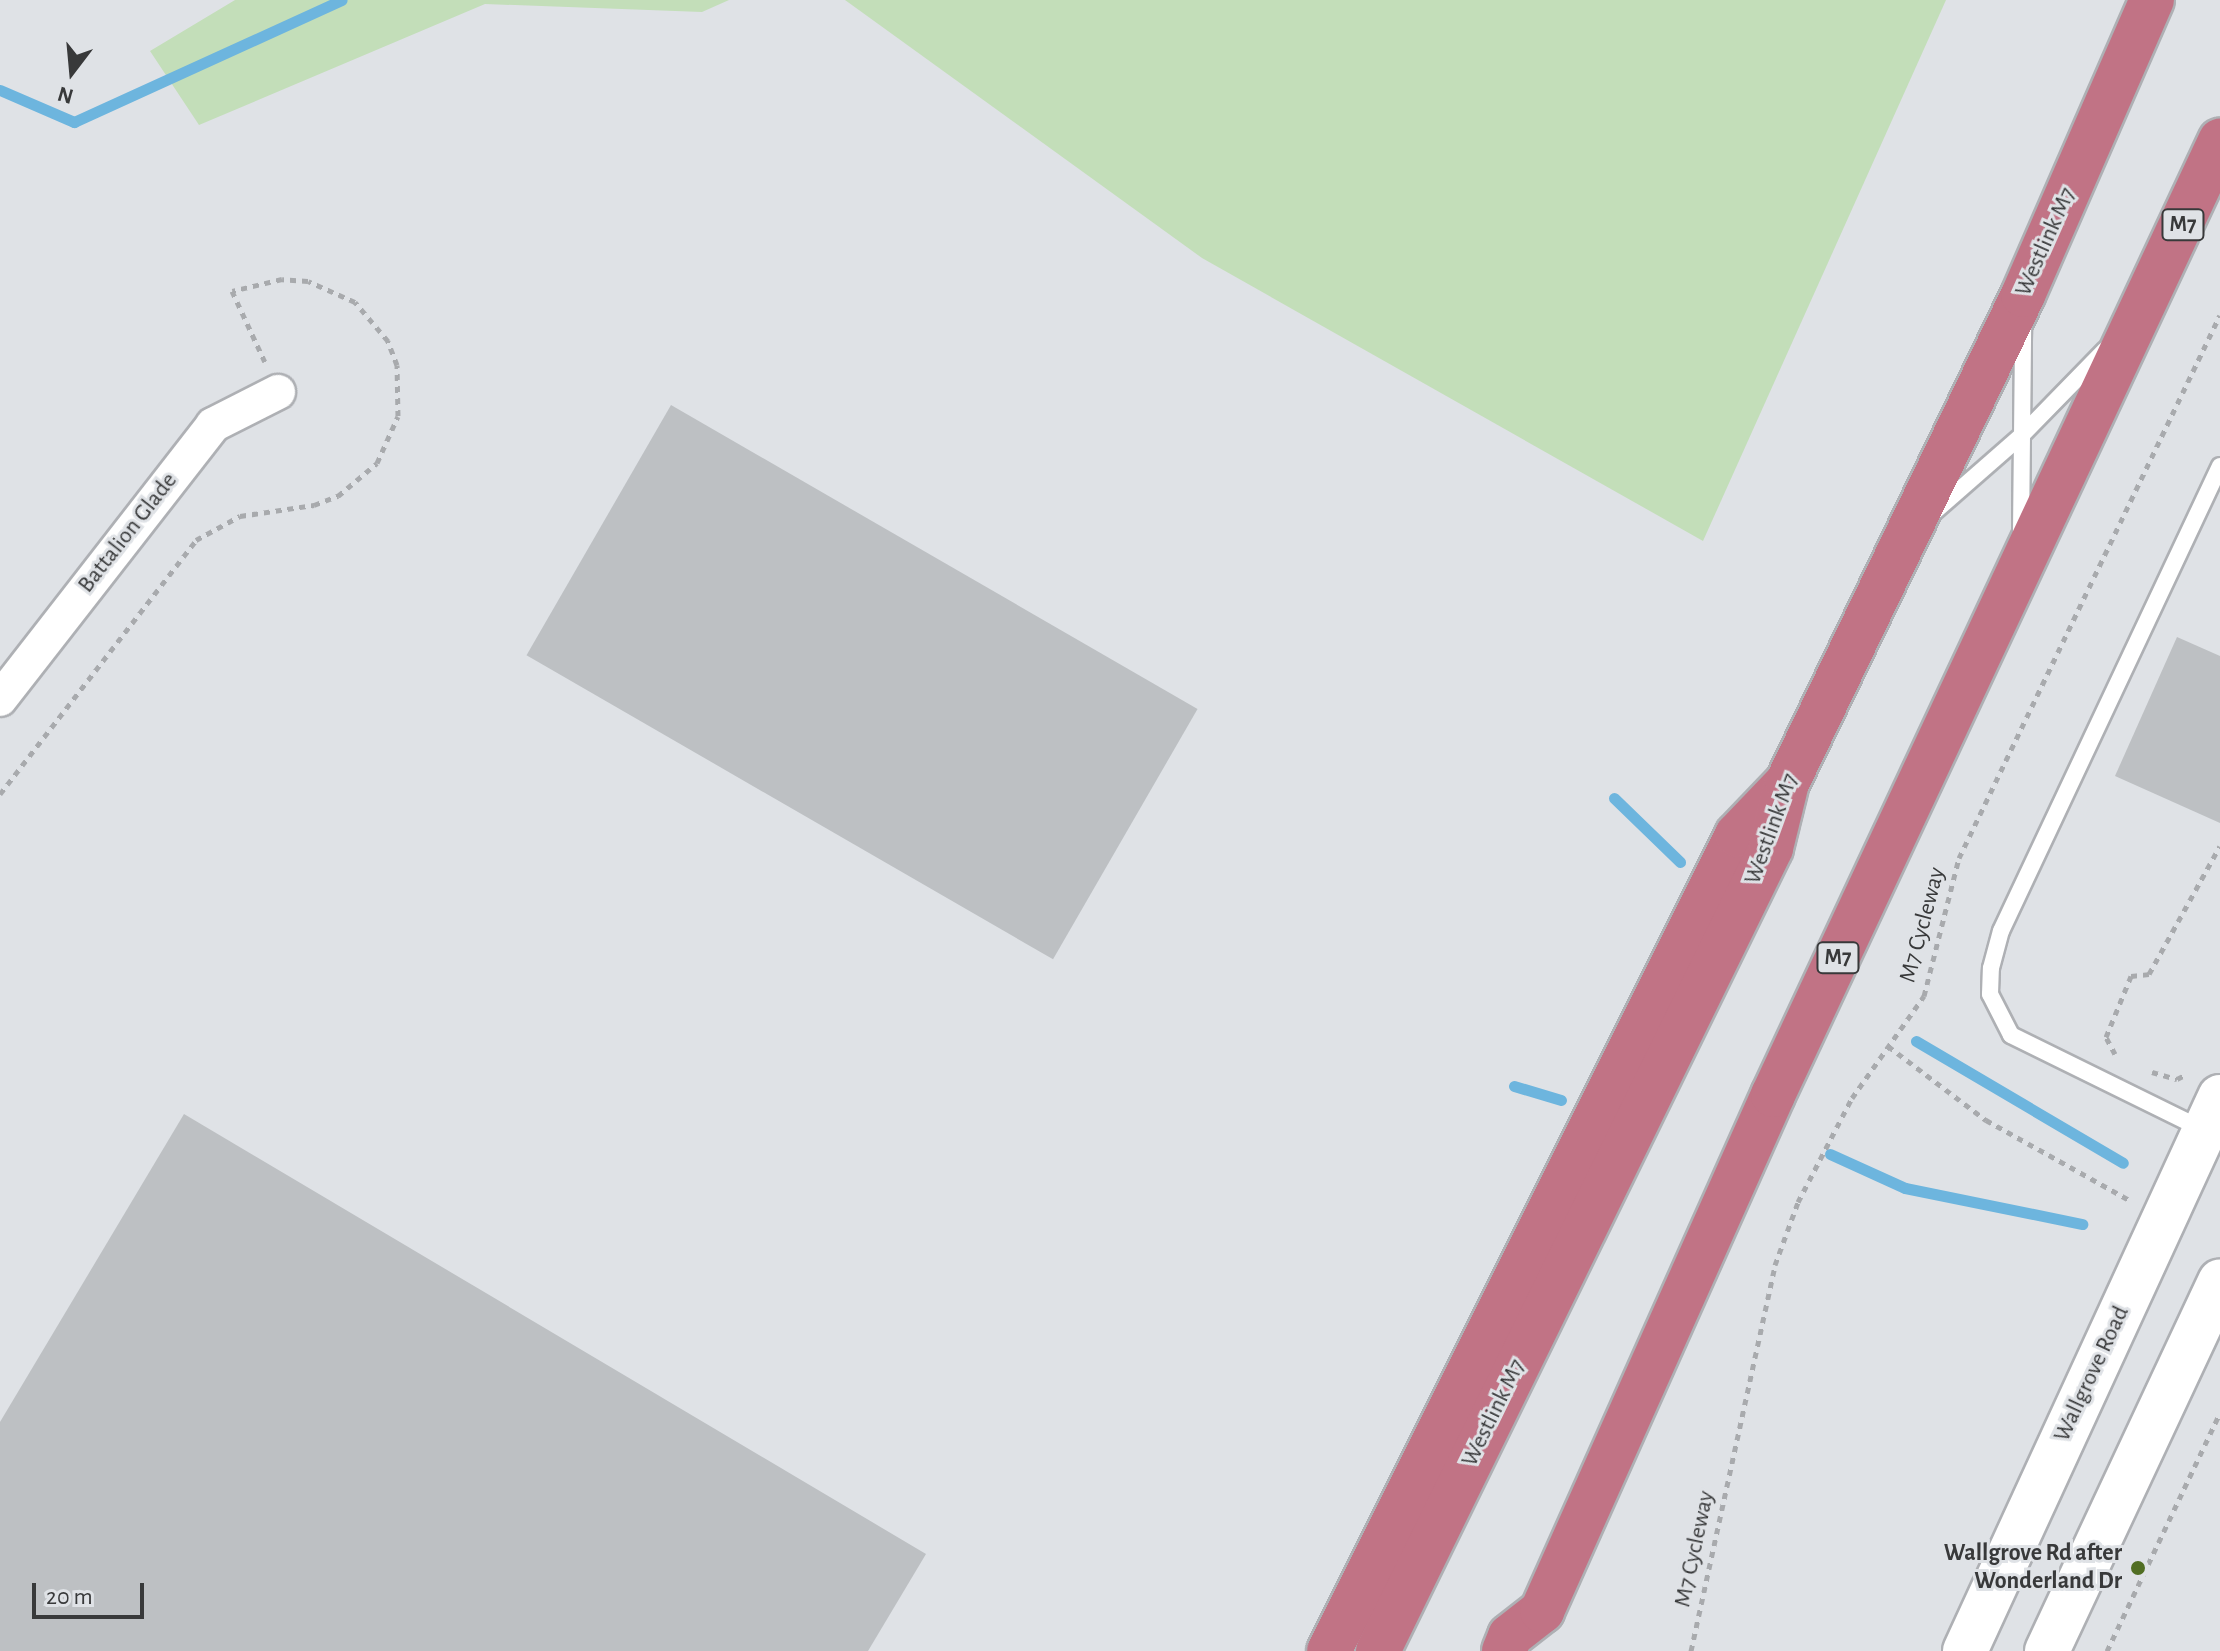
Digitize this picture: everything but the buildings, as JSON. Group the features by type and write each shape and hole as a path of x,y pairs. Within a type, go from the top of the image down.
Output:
{"highway":[{"name":"Westlink M7","path":"1378,1651 1771,848 1787,783 2023,295 2152,0"},
{"name":"M7","path":"1504,1651 1510,1636 1544,1631 1773,1095 2145,309 2220,141"},
{"path":"1329,1651 1737,835 1787,783"}],"main road":[{"name":"Wallgrove Road","path":"1965,1651 2212,1117"},
{"path":"2047,1651 2220,1282"},
{"path":"2143,1448 2220,1350"}],"street":[{"name":"Battalion Glade","path":"0,699 213,425 278,392"}],"lane":[{"path":"2021,573 2023,295"},
{"path":"1910,533 2022,435 2145,309"},
{"path":"2212,1117 2011,1035 1990,994 1991,968 2001,931 2220,466"}],"path":[{"path":"0,794 196,540 240,516 314,505 338,496 377,463 391,441 401,391 397,365 373,320 333,289 282,279 232,291 278,392"},
{"name":"M7 Cycleway","path":"1691,1651 1775,1265 1824,1147 1888,1046 1924,996 1959,858 2220,315"},
{"path":"2121,1057 2111,1051 2106,1037 2131,976 2149,974 2220,846"},
{"path":"1888,1046 1986,1120 2084,1179 2123,1200 2134,1200"},
{"path":"2142,1069 2177,1079 2212,1117"},
{"path":"2107,1651 2220,1413"}],"green space":[{"path":"235,0 729,0 702,12 485,4 199,125 150,51"},
{"path":"845,0 1946,0 1703,541 1202,258"}],"waterway":[{"path":"0,90 74,122 342,0"},
{"path":"1614,798 1680,862"},
{"path":"1916,1041 2123,1163"},
{"path":"1514,1086 1561,1100"},
{"path":"1830,1154 1905,1188 2082,1224"}],"place":[{"name":"Wallgrove Rd after Wonderland Dr","path":"2138,1568"}]}
